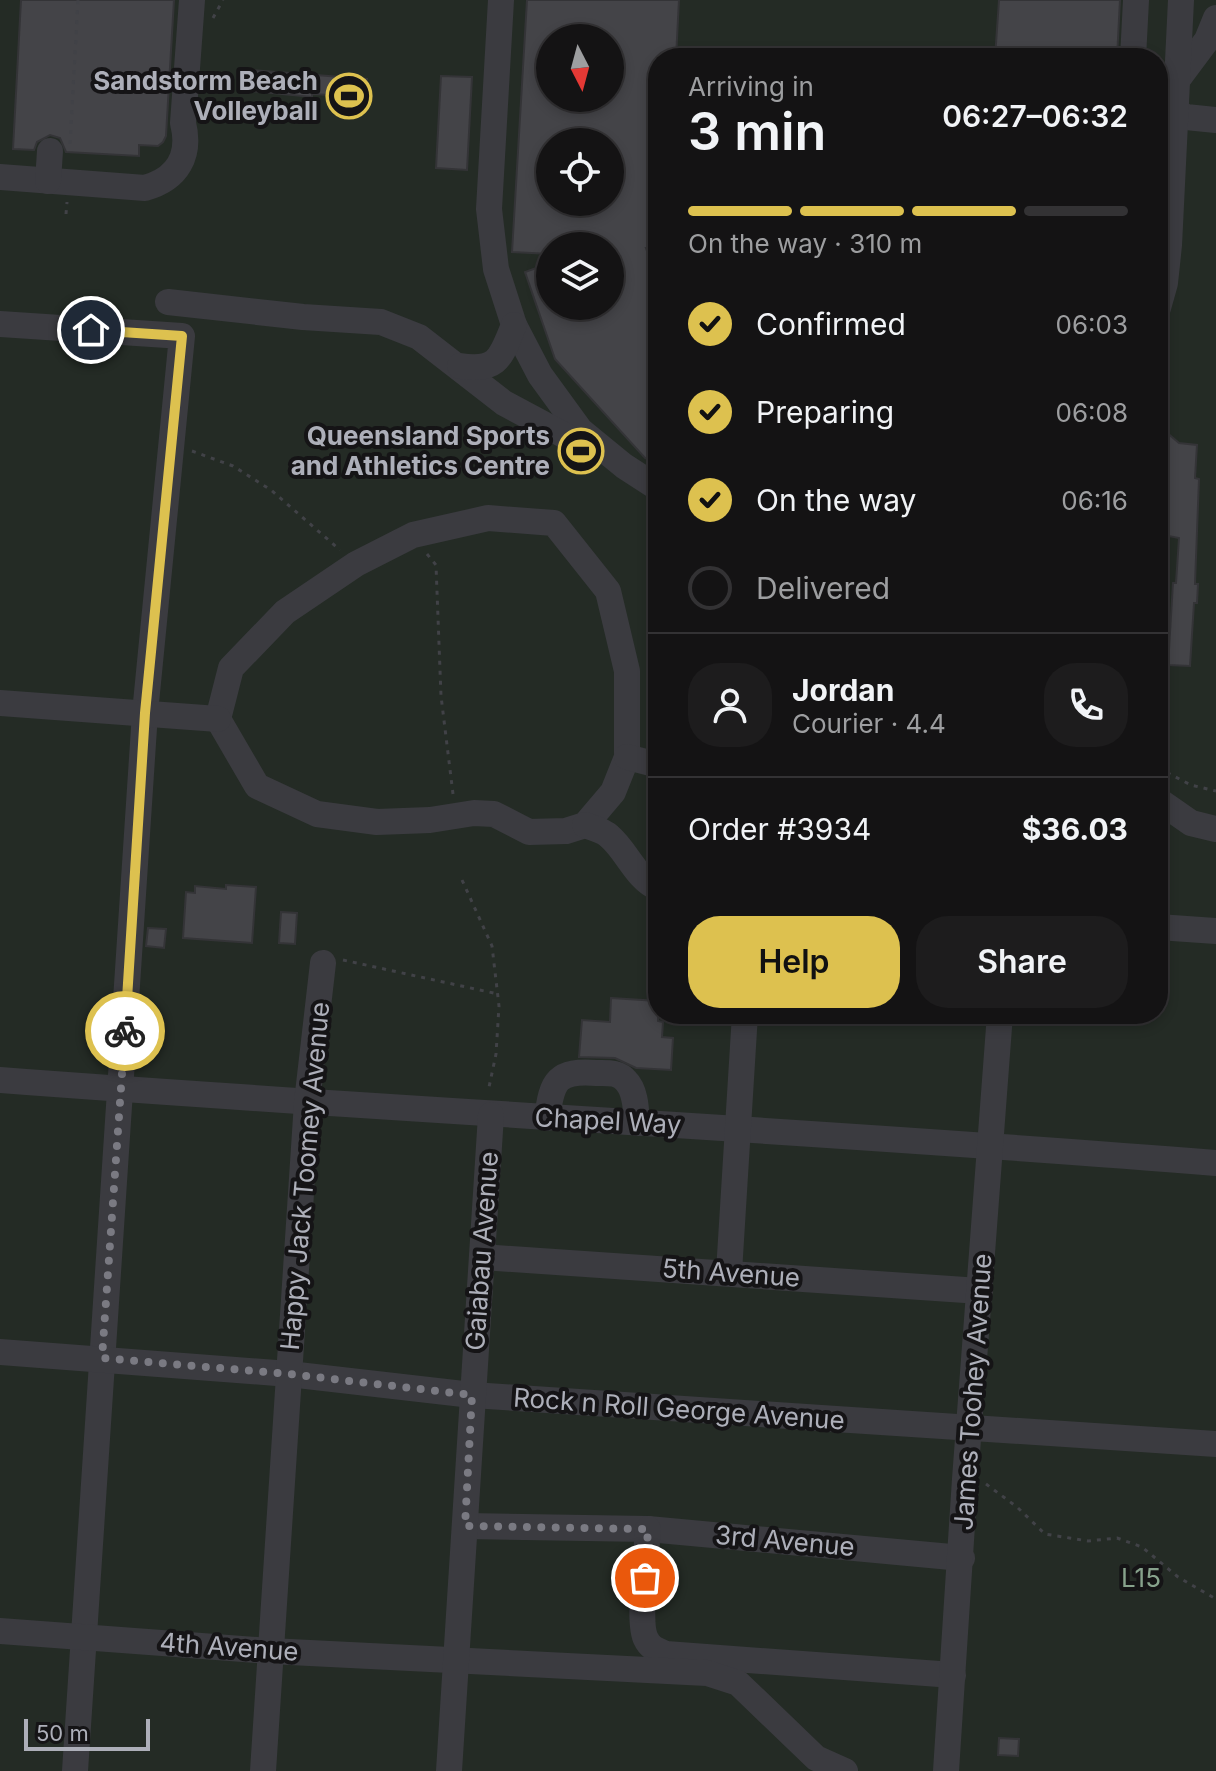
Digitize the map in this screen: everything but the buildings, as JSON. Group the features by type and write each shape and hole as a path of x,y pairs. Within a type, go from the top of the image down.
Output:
{"street":[{"path":"0,162 54,166 145,188 171,176 186,151 187,137 183,123 192,0"},
{"path":"501,0 489,209 496,269 514,325 540,375 580,430 624,466"},
{"path":"1134,48 1136,0"},
{"path":"1168,254 1170,122 1178,80 1181,0"},
{"path":"1178,80 1207,40 1216,18"},
{"path":"1170,122 1186,110 1216,112"},
{"path":"1170,122 1186,117 1216,120"},
{"path":"0,177 54,166"},
{"path":"168,302 381,322 419,337 504,403 648,482"},
{"path":"0,324 182,336 145,713 75,1771"},
{"path":"460,366 482,368 492,364 502,355 514,325"},
{"path":"488,518 554,523 608,591 627,671 627,757 613,792 585,825 566,831 529,832 494,814 377,822 317,814 257,786 218,719 231,668 285,612 356,564 413,535 488,518"},
{"path":"0,703 218,719"},
{"path":"627,757 648,762"},
{"path":"1168,807 1191,823 1216,829"},
{"path":"585,825 607,833 648,881"},
{"path":"1168,928 1216,931"},
{"name":"Happy Jack Toomey Avenue","path":"263,1771 307,1102 323,963"},
{"path":"729,1272 744,1024"},
{"name":"James Toohey Avenue","path":"946,1771 999,1024"},
{"path":"547,1118 553,1084 562,1075 574,1071 618,1074 627,1081 632,1090 637,1123"},
{"name":"Chapel Way","path":"0,1080 307,1102 489,1108 547,1118 992,1145 1216,1163"},
{"name":"Gaiabau Avenue","path":"449,1771 489,1108"},
{"name":"5th Avenue","path":"482,1257 980,1291"},
{"name":"Rock n Roll George Avenue","path":"0,1352 289,1374 472,1395 1216,1444"},
{"name":"3rd Avenue","path":"465,1526 648,1529 962,1558"},
{"path":"648,1529 642,1627 648,1643 655,1650 666,1654 953,1675"},
{"name":"4th Avenue","path":"0,1631 457,1661"},
{"path":"457,1661 707,1673 738,1683 816,1758 845,1771"}],"path":[{"path":"54,166 78,0"},
{"path":"173,444 233,466 271,490 356,564"},
{"path":"413,535 436,565 441,696 453,794 463,815"},
{"path":"1168,773 1191,785 1216,791"},
{"path":"462,880 492,946 498,994 496,1054 489,1108"},
{"path":"323,963 345,960 498,994"},
{"path":"965,1479 988,1484 1045,1534 1088,1541 1117,1538 1142,1547 1178,1577 1216,1599"}],"green space":[{"name":"L15","path":"0,0 1216,0 1216,1771 0,1771"}],"way so far":[{"path":"125,1031 102,1358 289,1374 472,1395 465,1526 648,1529 645,1578"}],"place":[{"name":"Sandstorm Beach Volleyball","path":"349,96"},
{"name":"Queensland Sports and Athletics Centre","path":"581,451"}],"route":[{"path":"91,330 182,336 145,713 125,1031"}]}
